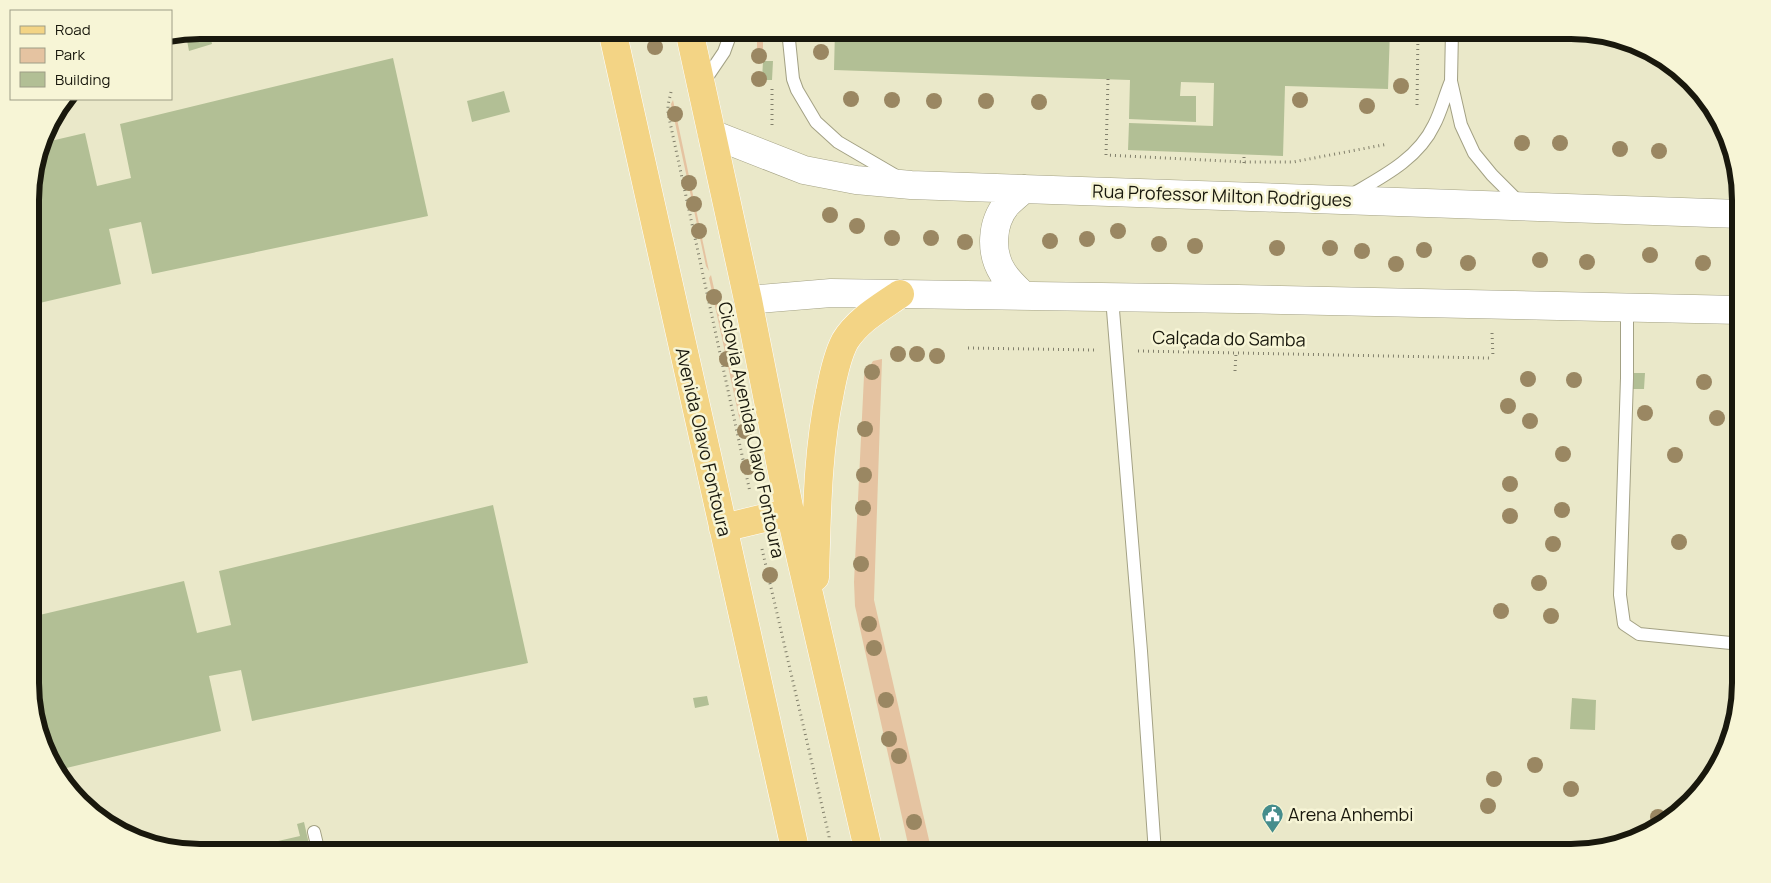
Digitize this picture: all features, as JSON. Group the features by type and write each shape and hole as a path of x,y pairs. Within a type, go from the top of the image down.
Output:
{"main road":[{"name":"Avenida Olavo Fontoura","path":"614,39 794,844"},
{"path":"691,39 748,300 790,512 867,844"},
{"path":"814,619 818,477 826,414 834,372 845,342 863,320 900,294"},
{"path":"722,528 790,512"}],"street":[{"name":"Rua Professor Milton Rodrigues","path":"712,134 804,170 856,180 911,185 1732,214"},
{"path":"1024,189 1006,205 999,216 994,246 996,258 1003,273 1024,296"},
{"path":"748,300 831,293 1238,299 1732,310"}],"lane":[{"path":"701,85 724,52 729,39"},
{"path":"789,39 793,79 797,90 816,122 838,142 911,185"},
{"path":"1452,39 1451,81 1461,125 1474,153 1492,175 1524,206"},
{"path":"1343,200 1398,166 1418,149 1434,126 1451,81"},
{"path":"1112,298 1139,621 1154,844"},
{"path":"1628,307 1620,596 1624,624 1639,634 1732,643"},
{"path":"314,832 317,844"}],"path":[{"path":"1417,112 1418,39"},
{"path":"1108,79 1106,155 1244,162 1298,162 1394,142"},
{"name":"Ciclovia Avenida Olavo Fontoura","path":"672,88 668,112 756,520 829,844"},
{"path":"1244,154 1244,162"},
{"name":"Calçada do Samba","path":"968,348 1489,358"},
{"path":"1235,371 1236,353"},
{"name":"Ciclovia Avenida Olavo Fontoura","path":"829,836 834,844"}],"green space":[{"path":"757,39 763,39 763,61 757,61"},
{"path":"673,100 709,271 706,266 671,104"},
{"path":"711,275 748,445 739,417 709,278"},
{"path":"882,359 874,600 930,844 908,844 855,606 854,582 864,376 873,361"}],"building":[{"path":"187,39 211,39 212,44 189,51"},
{"path":"835,39 1390,39 1388,89 1285,86 1283,156 1128,150 1129,123 1213,126 1214,83 1181,82 1180,96 1196,96 1196,122 1129,119 1130,80 834,70"},
{"path":"393,58 428,216 152,274 141,222 109,229 121,284 39,303 39,189 44,158 50,141 85,133 97,186 131,178 120,124"},
{"path":"763,61 773,61 772,80 762,80"},
{"path":"504,91 510,112 472,122 467,101"},
{"path":"1633,373 1645,373 1644,389 1632,389"},
{"path":"493,505 528,663 252,721 241,670 209,676 221,731 64,769 47,735 40,704 39,615 184,581 197,633 231,625 219,571"},
{"path":"707,696 709,705 695,708 693,698"},
{"path":"1572,698 1596,700 1595,730 1570,729"},
{"path":"304,822 309,844 265,844 300,836 297,824"}],"place":[{"name":"Arena Anhembi","path":"1272,834"}]}
